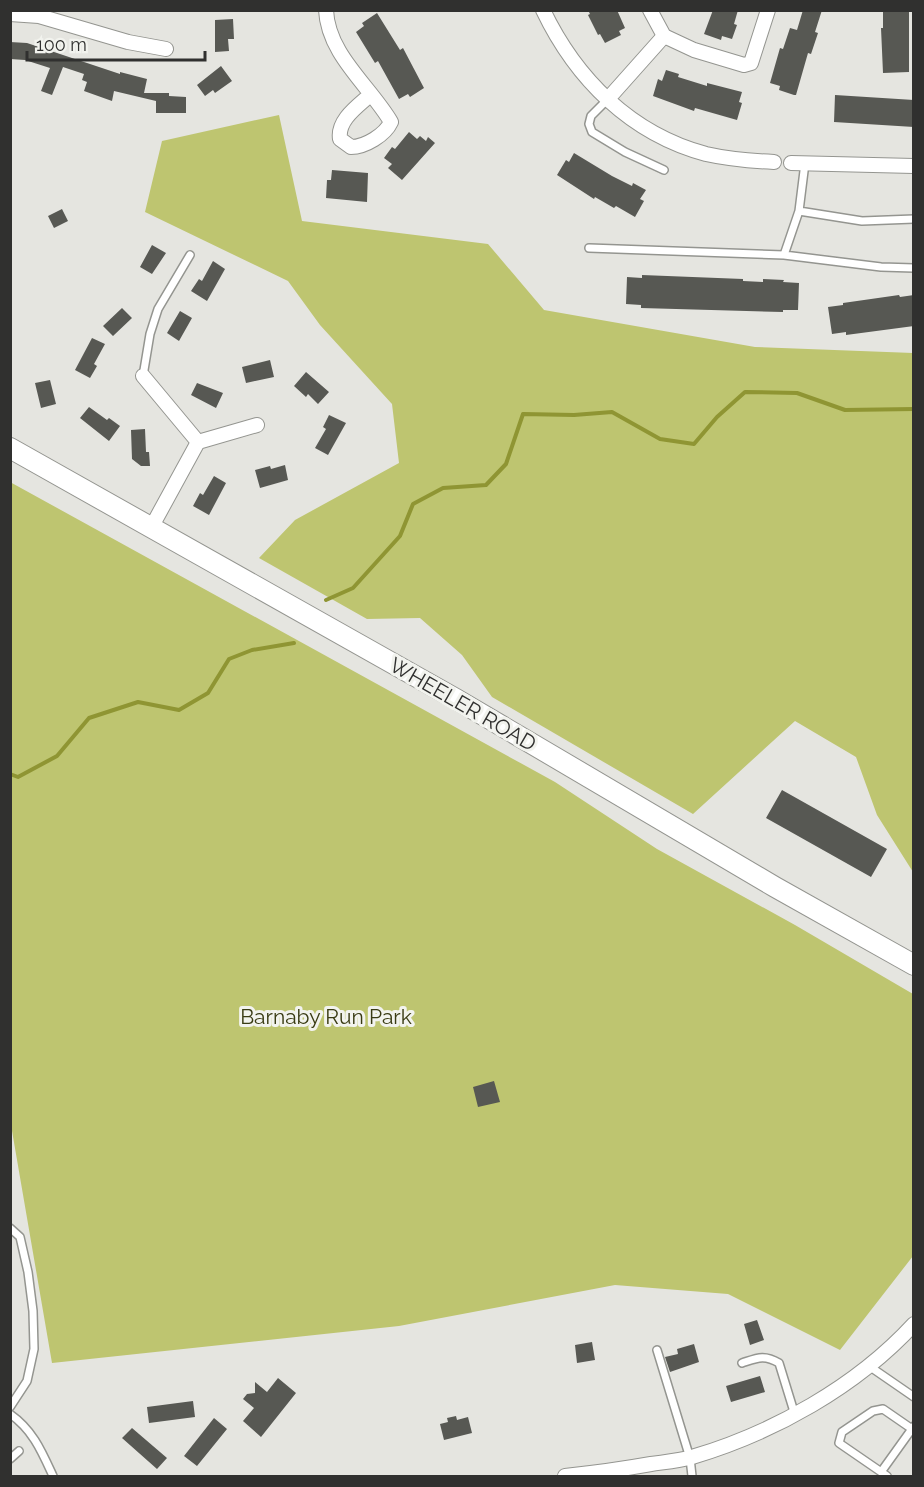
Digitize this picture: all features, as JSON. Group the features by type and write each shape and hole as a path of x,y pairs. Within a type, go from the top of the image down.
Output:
{"main road":[{"name":"WHEELER ROAD","path":"10,448 456,699 775,887 914,964"}],"street":[{"path":"326,10 336,46 370,95"},
{"path":"543,10 584,76 607,100 639,124 668,140 706,153 742,160 774,162"},
{"path":"650,10 664,36 686,47 734,64 749,64 753,59 768,10"},
{"path":"10,14 39,16 128,42 166,49"},
{"path":"607,100 664,36"},
{"path":"798,163 914,166"},
{"path":"143,376 198,442"},
{"path":"151,528 198,442 257,425"},
{"path":"565,1476 690,1458 740,1440 795,1414 826,1395 867,1365 914,1323"}],"lane":[{"path":"607,100 591,116 589,124 592,132 625,152 664,170"},
{"path":"784,255 799,211 798,163"},
{"path":"799,211 862,221 914,219"},
{"path":"590,249 784,255 881,267 914,268"},
{"path":"143,376 150,334 158,309 190,255"},
{"path":"10,1228 20,1237 28,1272 33,1311 34,1349 27,1381 10,1407"},
{"path":"657,1350 690,1458 692,1476"},
{"path":"742,1363 769,1357 779,1363 795,1414"},
{"path":"867,1365 914,1397"},
{"path":"883,1409 913,1427 884,1474 839,1443 842,1432 873,1411 883,1409"},
{"path":"10,1414 30,1430 53,1476"},
{"path":"10,1459 19,1451"}],"green space":[{"path":"279,115 302,221 488,244 544,310 755,347 913,353 913,872 877,815 856,757 795,721 693,814 492,697 462,655 420,618 367,619 259,558 295,520 399,463 392,404 320,325 288,281 145,212 162,141"},
{"name":"Barnaby Run Park","path":"10,482 555,782 657,849 795,925 913,994 913,1256 840,1350 728,1294 615,1285 399,1326 52,1363 11,1125"}],"building":[{"path":"588,10 617,10 625,28 619,31 621,35 605,43 600,34 598,35 588,15 590,14"},
{"path":"713,10 738,10 734,24 737,25 732,39 722,36 721,40 704,34"},
{"path":"803,10 822,10 815,32 818,33 811,54 808,53 796,95 794,95 779,90 780,86 770,83 780,48 783,49 790,28 797,30"},
{"path":"883,10 909,10 909,72 883,73 881,28 883,28"},
{"path":"377,13 400,50 403,48 424,88 410,97 408,94 399,99 378,61 375,63 356,32 364,26 362,23"},
{"path":"233,19 234,39 228,39 229,51 215,52 215,20"},
{"path":"10,42 27,43 120,74 120,72 147,79 144,93 169,93 169,96 186,97 186,113 156,113 156,101 114,91 112,101 84,91 87,82 82,80 84,74 63,67 52,95 41,91 50,68 25,60 10,59"},
{"path":"221,66 232,81 215,93 213,90 205,96 197,85"},
{"path":"666,70 679,74 678,77 707,86 707,83 742,92 739,102 742,103 737,120 695,108 694,111 653,96 658,79 662,81"},
{"path":"835,95 914,100 914,127 834,122"},
{"path":"409,132 417,139 420,136 426,141 428,137 435,143 402,180 388,168 392,164 384,158 392,147 395,149"},
{"path":"574,153 612,176 646,190 640,199 644,201 635,217 616,206 614,208 595,197 594,199 557,175 566,160 569,162"},
{"path":"332,170 368,173 367,202 326,198 327,180 331,180"},
{"path":"62,209 68,221 54,228 48,216"},
{"path":"152,245 166,253 152,274 140,267"},
{"path":"213,261 225,269 207,301 191,291 199,279 202,281"},
{"path":"642,275 743,279 743,281 763,282 763,279 784,280 783,282 799,283 798,310 783,310 783,312 641,308 641,305 626,304 627,277 642,278"},
{"path":"899,295 900,297 914,295 914,326 846,335 846,332 832,334 828,307"},
{"path":"122,308 132,318 113,336 103,326"},
{"path":"180,311 192,318 179,341 167,333"},
{"path":"92,338 105,344 94,364 97,366 90,378 75,370"},
{"path":"270,360 274,377 246,383 242,367"},
{"path":"306,372 329,392 318,404 308,394 306,397 294,386"},
{"path":"50,380 56,404 41,408 35,383"},
{"path":"197,383 223,393 216,408 191,395"},
{"path":"89,407 120,426 109,441 80,418"},
{"path":"329,415 346,423 328,455 315,448 326,429 323,427"},
{"path":"145,429 146,452 149,452 150,466 141,466 132,459 131,430"},
{"path":"285,465 288,480 260,488 255,470"},
{"path":"214,476 226,483 209,515 193,506 200,493 203,495"},
{"path":"782,790 887,849 871,877 766,818"},
{"path":"494,1081 500,1102 478,1107 473,1087"},
{"path":"757,1320 764,1340 750,1345 744,1324"},
{"path":"592,1342 595,1360 577,1363 575,1345"},
{"path":"694,1344 699,1362 670,1372 665,1357 678,1354 677,1349"},
{"path":"760,1376 765,1392 731,1402 726,1386"},
{"path":"278,1378 296,1393 261,1437 243,1421 254,1408 243,1399 247,1394 255,1393 255,1382 267,1392"},
{"path":"193,1401 195,1417 149,1423 147,1407"},
{"path":"456,1416 457,1420 468,1417 472,1433 444,1440 440,1424 448,1422 447,1418"},
{"path":"214,1418 227,1429 197,1466 184,1456"},
{"path":"132,1428 167,1458 157,1469 122,1438"}],"waterway":[{"path":"326,600 353,588 400,536 413,504 443,488 486,485 506,464 523,414 574,415 612,412 660,439 694,444 717,417 745,392 797,393 845,410 914,409"},
{"path":"10,774 18,777 57,756 89,718 138,702 179,710 208,693 229,659 252,650 294,643"}]}
